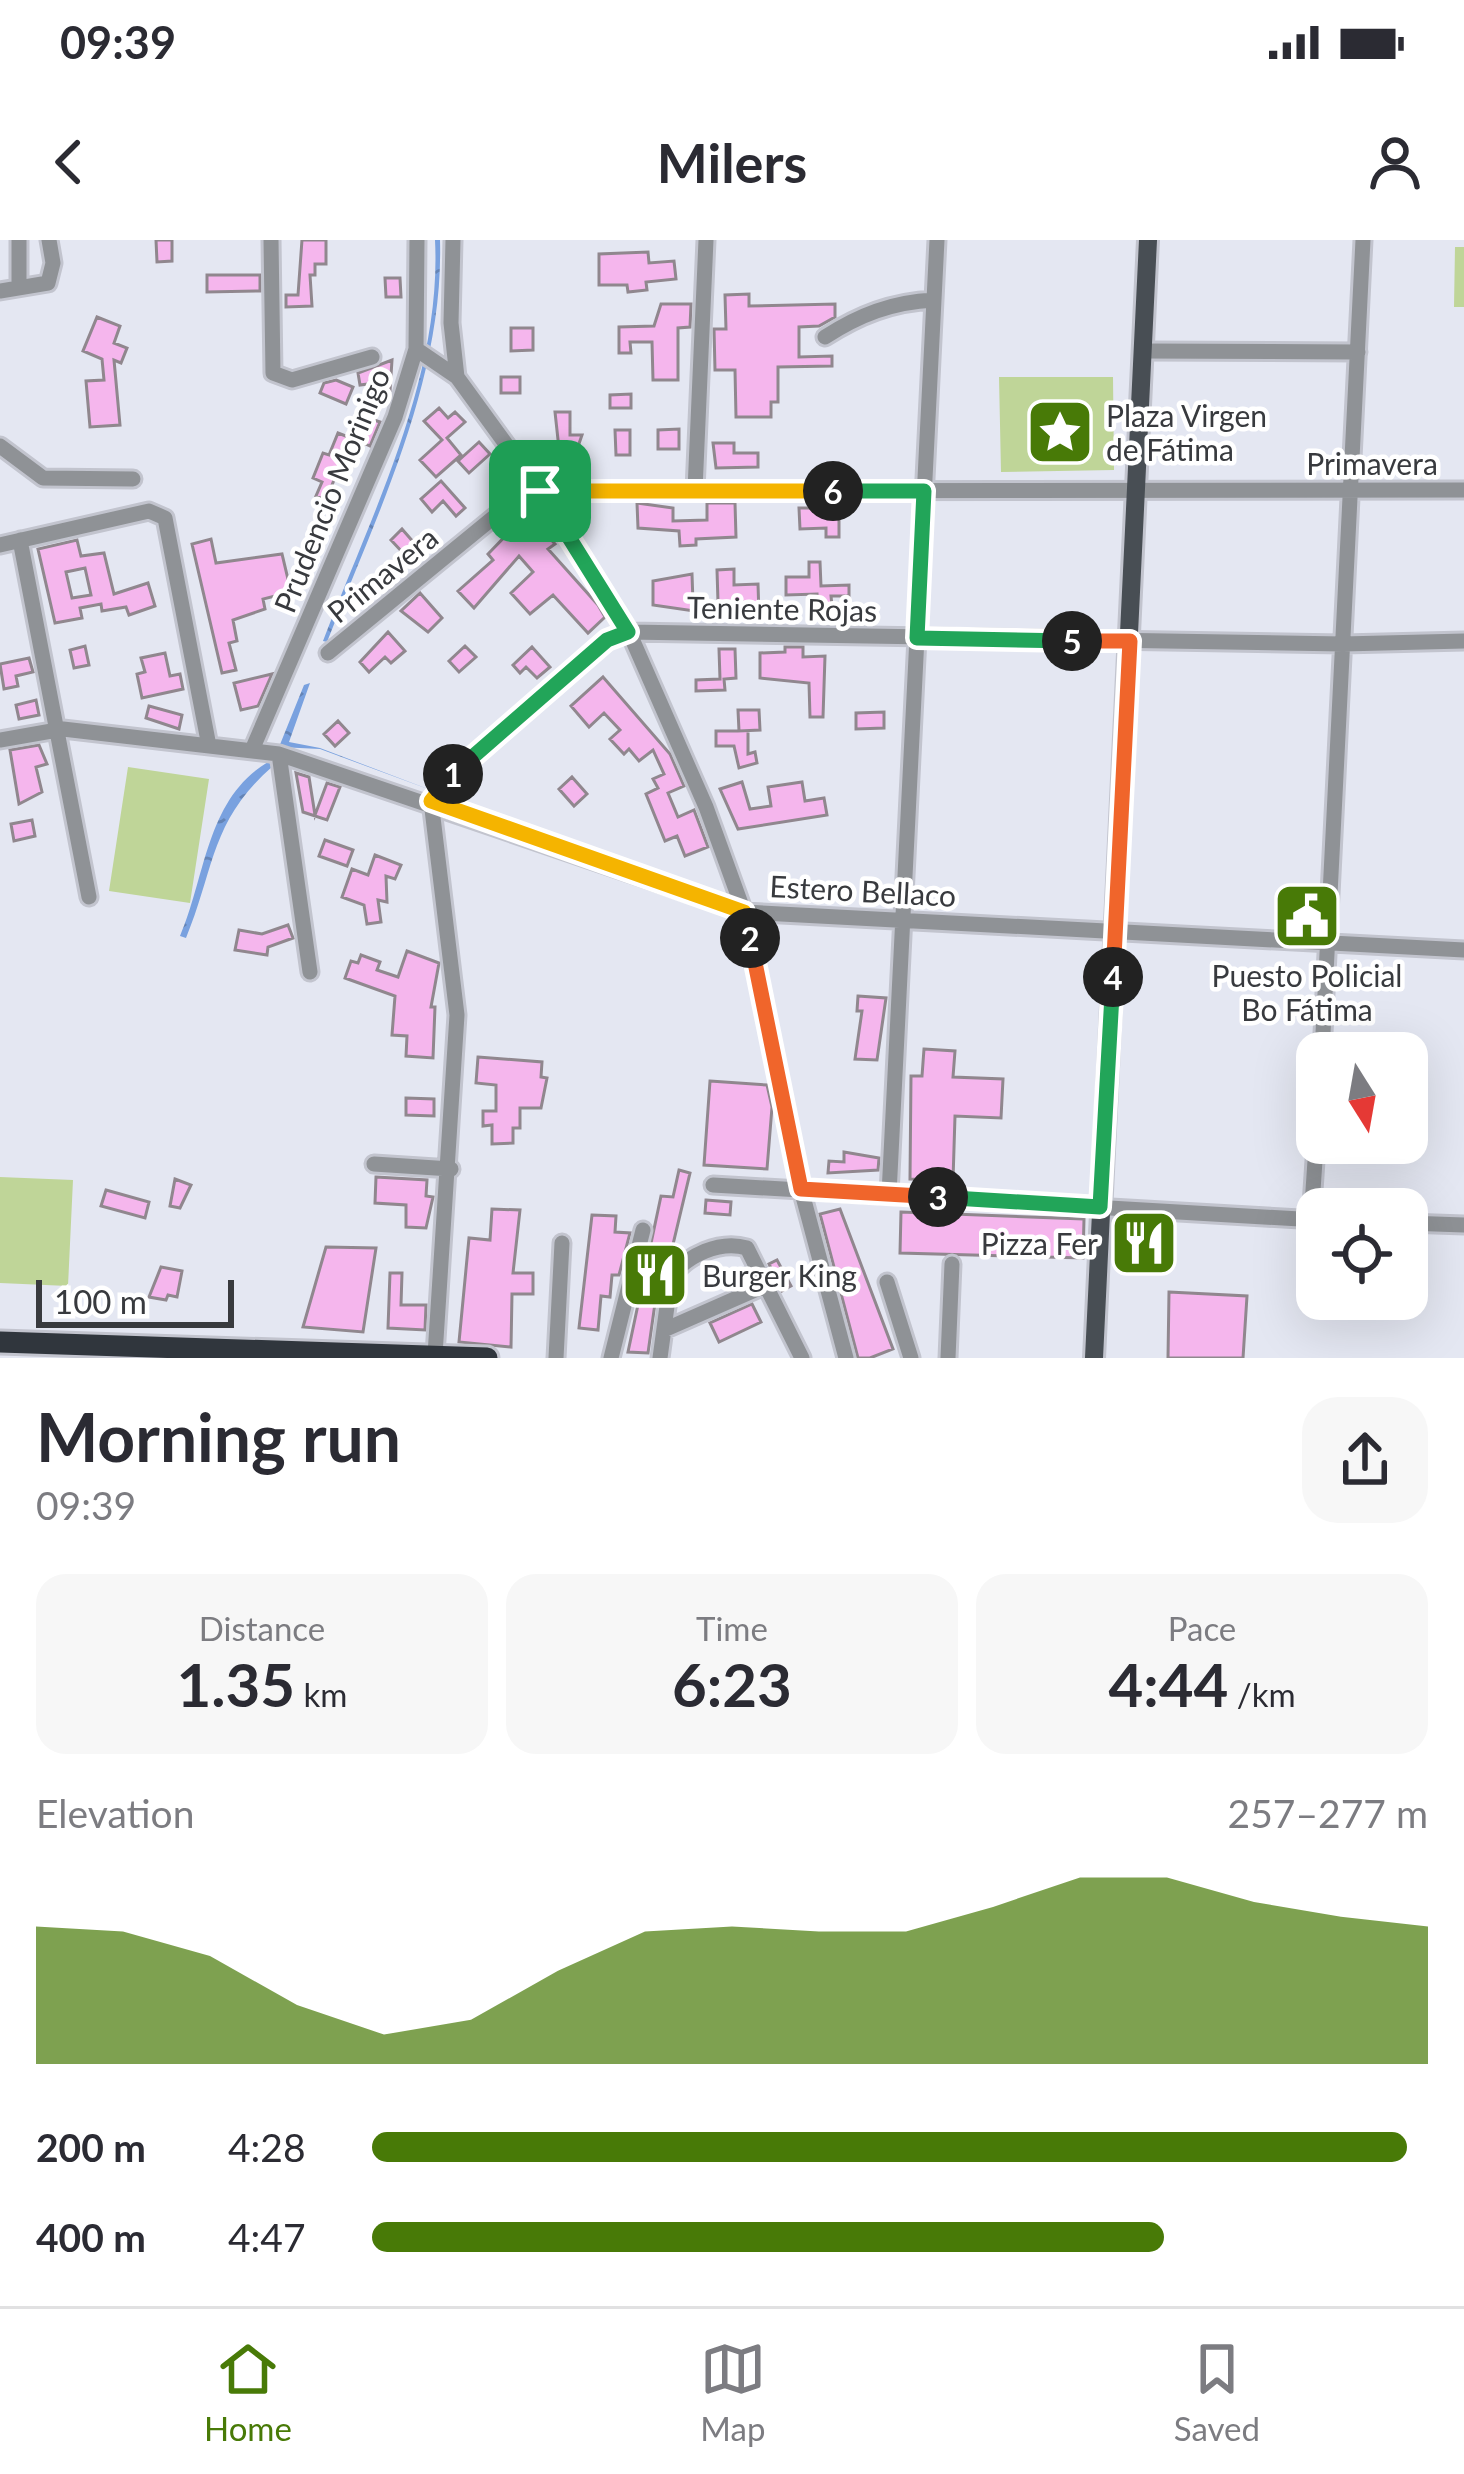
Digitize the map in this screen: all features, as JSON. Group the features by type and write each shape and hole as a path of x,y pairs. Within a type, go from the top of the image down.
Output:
{"highway":[{"path":"0,1342 487,1358"}],"main road":[{"path":"1094,1358 1148,240"}],"street":[{"path":"19,240 19,287"},
{"path":"0,291 37,287 51,280 49,240"},
{"path":"271,240 271,364 278,379 292,380 372,357"},
{"name":"Prudencio Morinigo","path":"252,750 425,355 417,240"},
{"path":"453,240 451,323 458,377"},
{"path":"695,490 706,240"},
{"path":"889,1194 937,240"},
{"path":"1324,1032 1363,240"},
{"path":"825,337 858,316 934,300"},
{"path":"1144,351 1358,352"},
{"path":"425,355 458,377 540,491 628,632 706,807 744,912 801,1189 846,1358"},
{"path":"0,446 43,478 133,478"},
{"name":"Primavera","path":"328,653 516,499 540,491 1464,490"},
{"path":"0,545 149,511 165,518 209,746"},
{"path":"20,540 89,897"},
{"path":"435,1355 451,1169 457,1015 431,801 450,777 607,640 628,632"},
{"name":"Teniente Rojas","path":"628,632 1343,644 1464,640"},
{"name":"Estero Bellaco","path":"0,740 55,730 279,754 431,801 744,912 1464,950"},
{"path":"279,754 310,972"},
{"path":"374,1164 451,1169"},
{"path":"713,1185 1296,1219"},
{"path":"1428,1224 1464,1225"},
{"path":"611,1358 643,1230"},
{"path":"556,1358 562,1243"},
{"path":"660,1358 671,1277 679,1267 713,1248 747,1247 802,1358"},
{"path":"948,1358 952,1264"},
{"path":"887,1282 911,1358"},
{"path":"664,1330 764,1286"},
{"path":"296,1358 319,1352"}],"green space":[{"path":"1455,247 1464,247 1464,307 1454,307"},
{"path":"999,377 1113,377 1114,470 1001,472"},
{"path":"128,767 209,779 190,903 109,891"},
{"path":"0,1177 73,1180 68,1286 0,1283"}],"water":[{"path":"435,240 440,240 438,292 419,395 386,495 327,642 323,641 400,445 415,394 434,292"},
{"path":"310,683 289,742 320,748 436,792 320,749 279,747 304,685"},
{"path":"268,762 273,766 252,786 225,826 186,938 180,936 220,817 247,778"}],"building":[{"path":"156,240 172,240 172,261 157,262"},
{"path":"302,240 326,240 326,264 315,264 315,275 310,275 312,306 286,307 286,295 298,295"},
{"path":"648,252 649,263 674,261 676,279 646,282 647,290 628,292 627,285 599,285 599,254"},
{"path":"207,275 260,275 260,291 207,292"},
{"path":"385,278 400,278 401,297 386,297"},
{"path":"749,294 749,306 835,304 835,317 819,326 799,327 799,357 832,356 832,366 778,367 778,402 771,402 771,417 736,417 735,370 715,370 714,329 726,329 725,295"},
{"path":"661,304 691,304 690,327 678,328 678,380 653,380 652,342 630,342 631,353 619,353 619,327 654,326"},
{"path":"97,317 120,326 114,343 127,348 121,363 114,360 120,425 90,427 86,381 104,380 102,359 83,351"},
{"path":"511,328 533,328 533,350 511,351"},
{"path":"392,360 390,391 378,393 376,383 360,385 358,373"},
{"path":"501,377 520,377 520,393 501,393"},
{"path":"336,380 353,387 346,404 320,393 324,383"},
{"path":"631,394 631,408 610,408 610,395"},
{"path":"439,408 448,418 455,412 465,422 447,438 461,455 436,477 420,460 442,440 424,421"},
{"path":"555,412 570,412 570,435 582,435 574,458 560,458"},
{"path":"365,417 380,422 370,446 359,441 364,444 348,474 338,470 326,500 316,496 322,482 313,478 323,453 329,455 338,433 356,440"},
{"path":"679,429 679,449 658,449 658,430"},
{"path":"615,430 630,430 630,455 616,455"},
{"path":"479,442 490,454 469,473 458,461"},
{"path":"713,443 734,443 734,453 758,453 758,467 716,468"},
{"path":"441,481 465,508 456,516 443,501 432,512 421,499"},
{"path":"637,503 673,508 673,521 707,520 707,503 735,503 736,537 696,539 696,545 680,546 679,531 638,528"},
{"path":"799,508 839,508 839,537 826,537 826,528 800,529"},
{"path":"517,524 526,534 537,524 555,544 548,549 598,605 605,617 588,633 553,595 530,614 511,593 533,572 519,556 474,608 458,591 493,560 488,554"},
{"path":"402,529 415,544 404,554 391,540"},
{"path":"211,539 216,563 282,554 291,592 263,599 265,609 233,620 237,641 229,643 236,670 222,673 192,544"},
{"path":"77,540 81,556 104,553 114,594 148,583 155,606 129,615 126,607 102,611 101,604 80,608 82,618 55,623 38,549","holes":["85,568 91,595 72,598 66,572"]},
{"path":"809,562 820,562 821,586 849,585 849,596 831,596 832,606 817,606 817,594 786,595 786,577 809,577"},
{"path":"734,569 734,585 758,584 759,615 742,615 742,602 718,602 717,570"},
{"path":"692,574 693,603 707,602 708,613 653,605 653,581"},
{"path":"420,593 442,618 428,632 401,611"},
{"path":"388,632 405,651 391,663 385,657 369,672 360,662"},
{"path":"85,646 89,665 74,668 70,650"},
{"path":"465,646 476,657 459,672 449,661"},
{"path":"532,647 550,667 537,678 526,667 520,673 513,665"},
{"path":"785,647 803,647 803,657 825,656 823,717 810,717 809,683 760,678 760,653 785,652"},
{"path":"719,649 735,649 736,678 724,679 725,690 696,691 696,680 720,679"},
{"path":"165,653 170,676 180,674 183,689 142,698 137,674 145,672 141,658"},
{"path":"29,658 33,672 16,676 18,686 4,689 0,664"},
{"path":"272,674 258,706 241,710 234,683"},
{"path":"603,677 670,754 684,786 668,793 678,817 694,810 708,847 685,856 677,836 665,841 646,794 658,788 653,779 664,774 653,750 639,761 629,749 624,754 610,739 620,730 604,713 589,727 571,706"},
{"path":"36,700 39,715 19,719 16,705"},
{"path":"149,706 182,715 179,729 146,718"},
{"path":"738,710 759,710 760,730 739,731"},
{"path":"884,712 884,728 856,729 856,713"},
{"path":"338,721 349,733 335,746 324,734"},
{"path":"716,731 748,731 748,754 755,752 757,763 739,768 734,746 716,746"},
{"path":"39,745 47,764 36,767 42,792 19,804 10,750"},
{"path":"296,773 309,777 315,815 327,783 340,787 327,820 303,812"},
{"path":"572,777 587,794 574,806 559,789"},
{"path":"742,782 750,809 771,806 768,787 802,782 805,801 824,798 827,815 738,829 720,789"},
{"path":"32,820 35,836 14,841 11,824"},
{"path":"325,840 353,850 347,866 319,856"},
{"path":"375,855 401,865 395,879 386,876 387,902 378,900 381,922 367,924 364,905 342,897 352,869 368,875"},
{"path":"288,925 293,938 268,947 267,955 235,950 239,930 262,934"},
{"path":"407,951 439,963 431,1007 435,1007 433,1058 406,1056 407,1036 392,1035 395,996 345,978 351,961 358,963 361,955 380,962 377,970 398,977"},
{"path":"858,996 886,998 877,1060 855,1059 862,1011 857,1011"},
{"path":"924,1049 955,1051 953,1077 1003,1079 1001,1118 955,1116 953,1180 910,1179 911,1076 922,1076"},
{"path":"478,1057 542,1062 541,1077 547,1078 541,1108 520,1108 520,1128 513,1128 513,1143 492,1144 492,1125 483,1126 483,1111 496,1111 496,1085 476,1083"},
{"path":"710,1081 767,1085 772,1107 767,1169 704,1165"},
{"path":"406,1098 434,1099 434,1116 406,1115"},
{"path":"844,1152 879,1158 878,1170 828,1173 829,1161 844,1162"},
{"name":"Burger King","path":"679,1170 690,1173 669,1261 659,1275 648,1353 628,1352 661,1196 673,1197"},
{"path":"376,1177 427,1180 426,1196 433,1197 426,1228 406,1227 406,1205 375,1203"},
{"path":"175,1179 191,1185 180,1208 170,1206"},
{"path":"106,1190 149,1202 145,1218 101,1206"},
{"path":"706,1200 731,1202 730,1215 705,1213"},
{"path":"492,1209 520,1210 513,1273 533,1273 533,1294 512,1294 511,1347 459,1342 469,1238 490,1240"},
{"path":"840,1209 893,1349 870,1358 858,1358 820,1214"},
{"path":"901,1212 1084,1219 1083,1258 900,1253"},
{"path":"592,1215 616,1216 615,1232 630,1233 619,1275 612,1275 610,1297 601,1296 598,1330 579,1328"},
{"name":"Pizza Fer","path":"1119,1221 1172,1224 1168,1271 1117,1267"},
{"path":"326,1247 376,1248 363,1332 303,1327"},
{"path":"777,1260 791,1286 782,1291 769,1264"},
{"path":"161,1267 182,1271 177,1297 149,1297"},
{"path":"390,1273 402,1273 401,1305 426,1305 425,1330 388,1328"},
{"path":"1169,1292 1247,1296 1243,1358 1168,1358"},
{"path":"752,1304 761,1322 719,1342 710,1323"}],"place":[{"name":"Plaza Virgen de Fátima","path":"1060,432"},
{"name":"Puesto Policial Bo Fátima","path":"1307,916"},
{"name":"Pizza Fer","path":"1144,1243"},
{"name":"Burger King","path":"655,1275"}],"route":[{"path":"540,491 924,491 917,638 1130,641 1100,1207 801,1189 744,912 431,801 450,777 607,640 628,632 540,491"}]}
